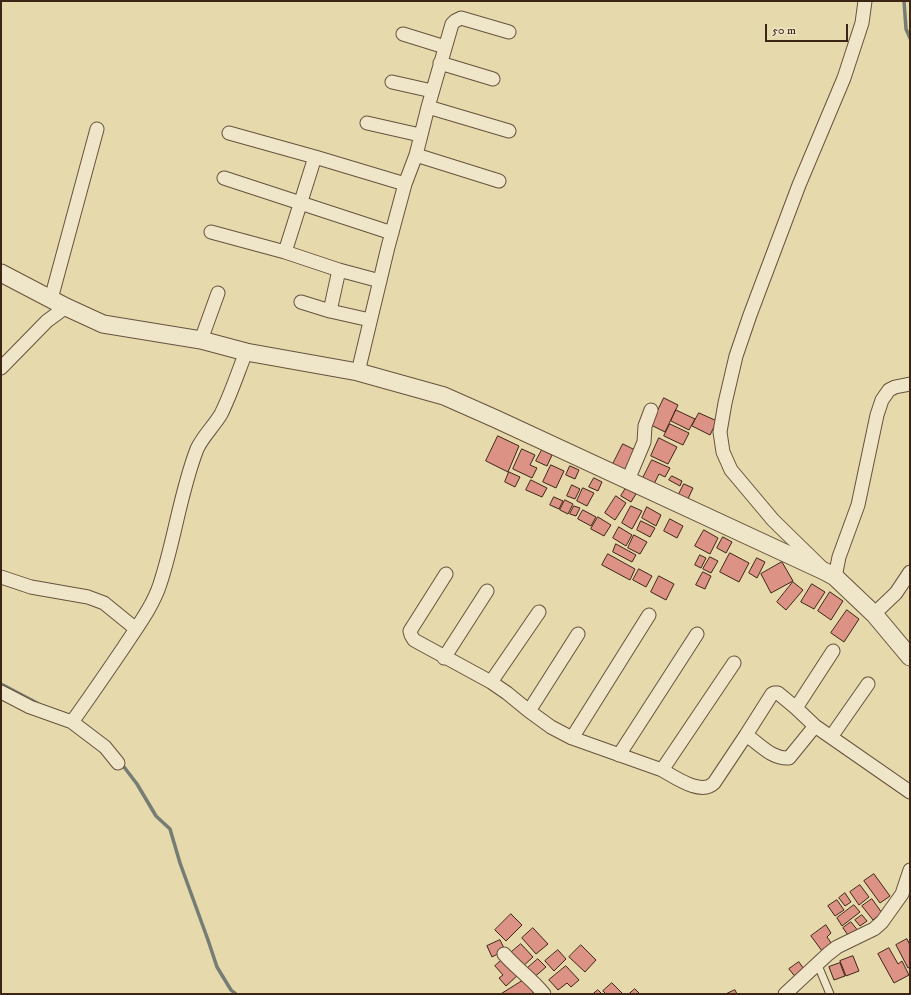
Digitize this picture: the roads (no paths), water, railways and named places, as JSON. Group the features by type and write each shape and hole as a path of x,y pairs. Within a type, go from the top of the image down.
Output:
{"street":[{"path":"865,1 862,23 844,78 799,185 736,356 724,403 720,432 723,452 732,470 772,520 874,614 910,657"},
{"path":"358,372 405,184 416,154 440,62 452,24 461,18 509,32"},
{"path":"403,34 445,47"},
{"path":"440,62 493,79"},
{"path":"392,82 432,92"},
{"path":"428,107 509,131"},
{"path":"367,124 420,135"},
{"path":"51,299 97,129"},
{"path":"229,133 405,184"},
{"path":"416,154 499,181"},
{"path":"285,252 315,157"},
{"path":"224,178 392,233"},
{"path":"211,232 285,252 339,270 380,281"},
{"path":"330,311 339,270"},
{"path":"1,273 66,307 103,324 201,340 246,352 358,372 444,396 831,575"},
{"path":"201,340 218,293"},
{"path":"301,302 330,311 370,320"},
{"path":"1,368 47,322 66,307"},
{"path":"72,722 136,629 154,597 160,584 185,486 198,448 209,429 220,416 246,352"},
{"path":"831,575 858,505 877,415 882,400 890,390 896,386 910,384"},
{"path":"628,480 644,442 645,426 651,410"},
{"path":"874,614 896,593 910,572"},
{"path":"446,574 410,632 414,640 444,658 491,682 551,727 572,738 662,770 694,787 705,788 710,786 774,692 778,693 815,726 910,792"},
{"path":"1,577 31,587 88,597 104,603 136,629"},
{"path":"444,658 487,591"},
{"path":"491,682 539,612"},
{"path":"572,738 649,616"},
{"path":"529,711 578,634"},
{"path":"619,755 697,634"},
{"path":"796,708 833,651"},
{"path":"662,770 734,663"},
{"path":"831,737 868,684"},
{"path":"1,692 30,707 72,722 105,746 118,763"},
{"path":"746,735 773,755 782,759 789,758 815,726"},
{"path":"785,994 817,963 837,947 874,929 882,922 902,894 910,870"},
{"path":"504,954 514,966 544,994"}],"lane":[{"path":"817,963 830,994"}],"waterway":[{"path":"904,1 906,29 910,38"},
{"path":"1,684 37,703"},
{"path":"121,763 137,784 156,816 170,829 180,863 217,967 231,990 236,994"}]}
